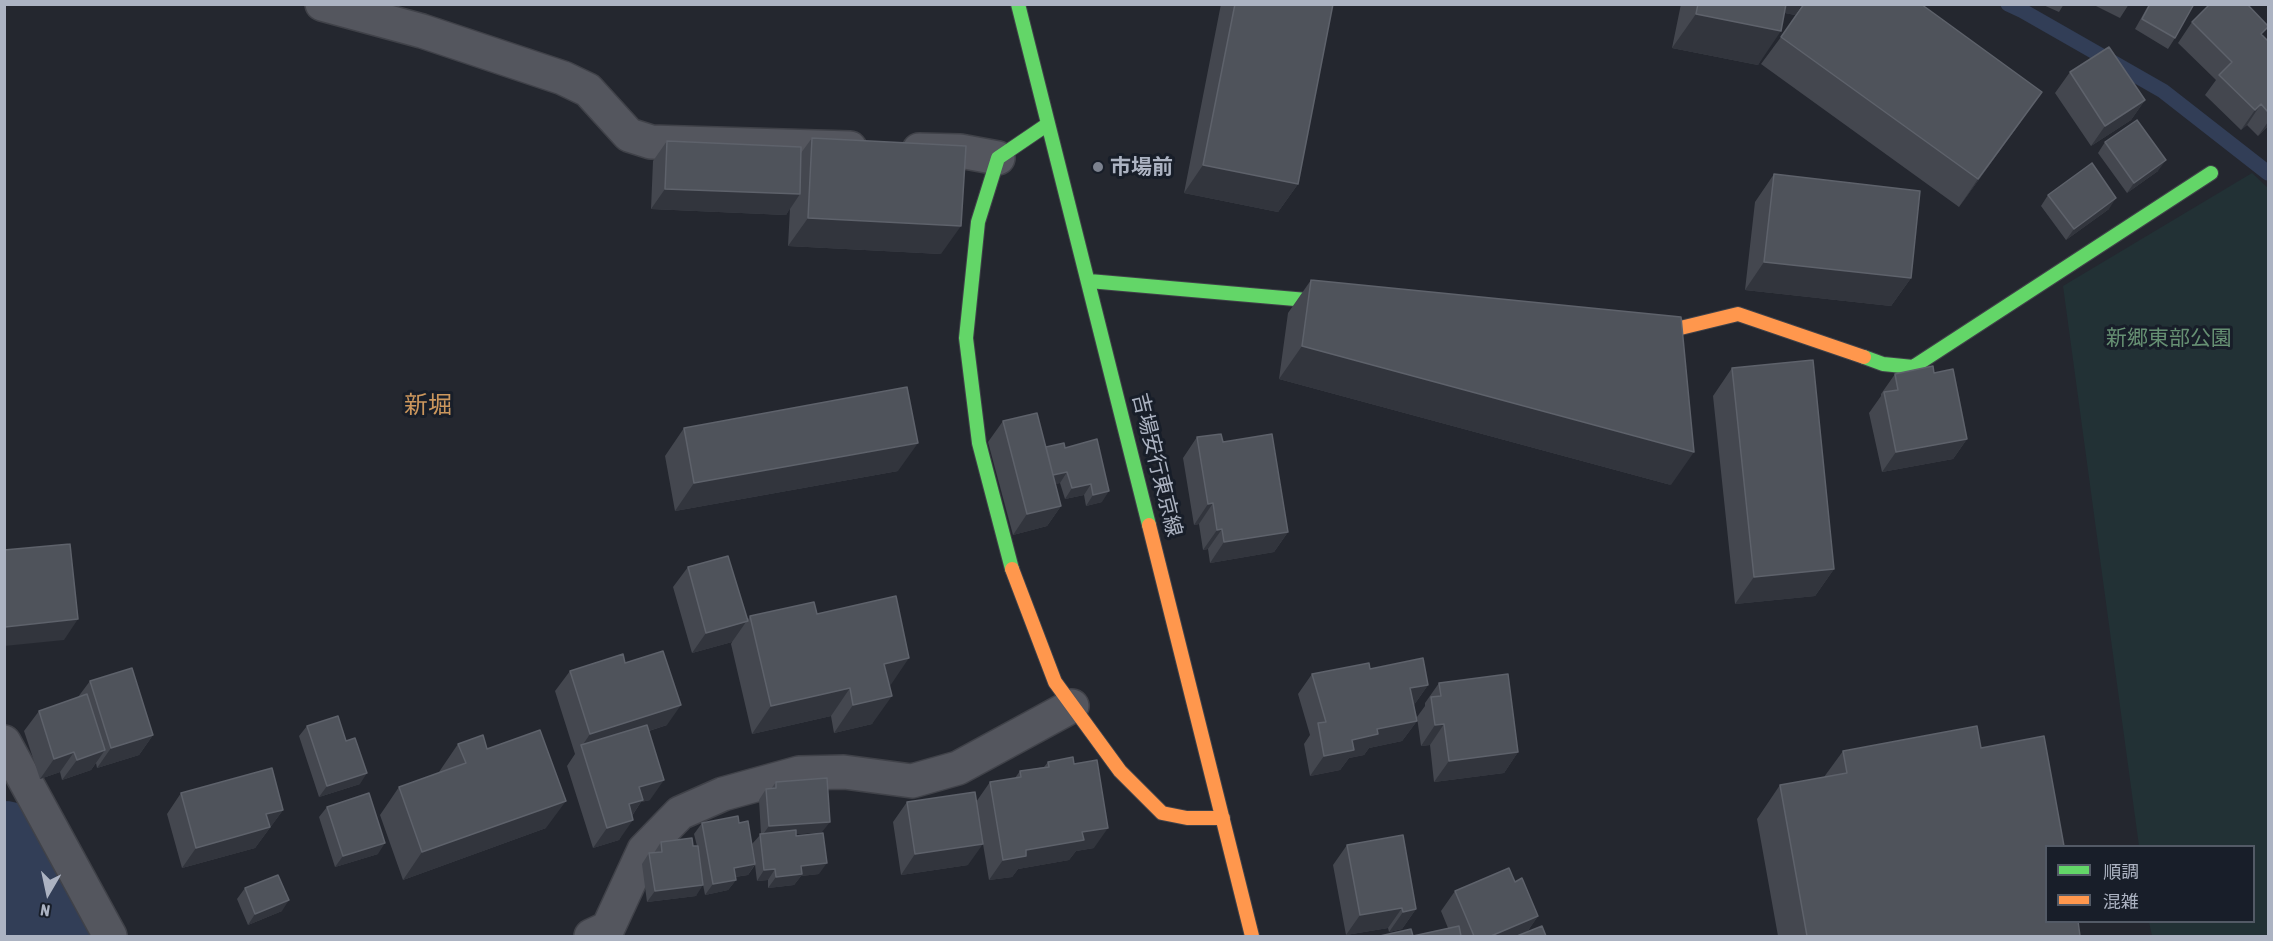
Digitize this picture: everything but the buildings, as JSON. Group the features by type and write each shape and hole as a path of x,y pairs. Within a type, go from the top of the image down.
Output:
{"street":[{"path":"322,4 422,31 563,78 588,90 629,135 651,142 960,151 998,158"},
{"name":"吉場安行東京線","path":"1018,4 1252,936"},
{"path":"1048,124 998,158 978,222 966,338 979,443 1013,573 1055,682 1120,771 1162,813 1187,818 1223,818"},
{"path":"1621,327 1668,331 1738,314 1883,364 1913,367 2211,173"},
{"path":"1089,281 1349,303"},
{"path":"591,936 608,928 644,850 680,813 723,794 799,773 844,772 912,781 958,768 1072,706"},
{"path":"4,742 110,936"}],"green space":[{"name":"新郷東部公園","path":"2252,173 2268,188 2268,936 2152,936 2149,923 2255,923 2255,845 2139,845 2063,286"}],"waterway":[{"path":"2008,4 2163,91 2268,173"},
{"path":"4,845 57,936"}],"traffic: fast":[{"path":"1018,4 1149,525"},
{"path":"1012,569 979,443 966,338 978,222 998,158 1048,124"},
{"path":"1864,357 1883,364 1913,367 2211,173"},
{"path":"1089,281 1341,303"}],"traffic: slow":[{"path":"1638,329 1668,331 1738,314 1864,357"},
{"path":"1149,525 1252,936"},
{"path":"1012,569 1055,682 1120,771 1162,813 1187,818 1223,818"}],"place":[{"name":"市場前","path":"1098,167"}],"district":[{"name":"新堀","path":"428,405"}]}
